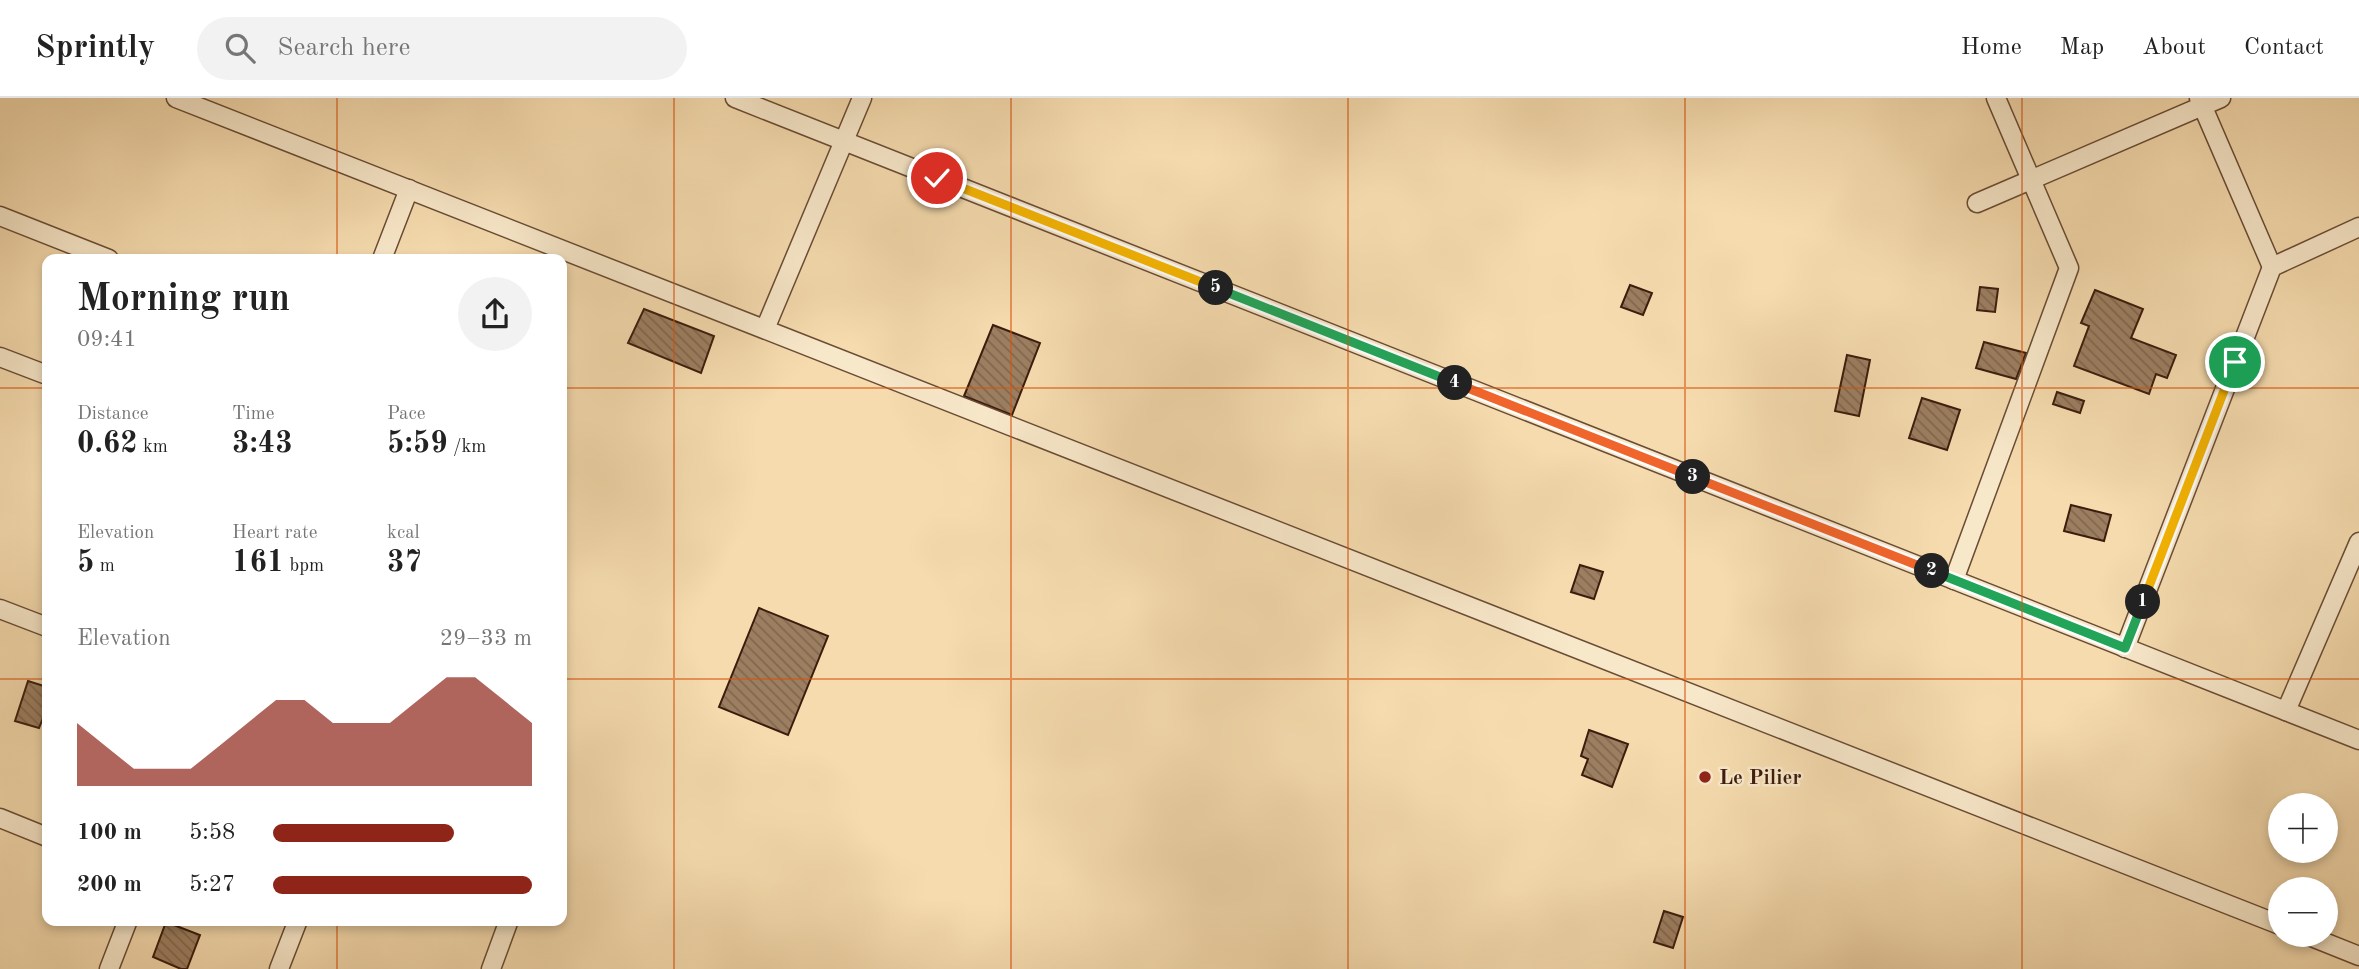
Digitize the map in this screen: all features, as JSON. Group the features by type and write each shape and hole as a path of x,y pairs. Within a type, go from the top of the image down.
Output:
{"street":[{"path":"176,98 409,189 553,253"},
{"path":"735,98 2359,740"},
{"path":"765,329 862,98"},
{"path":"1954,580 2069,268 1996,98"},
{"path":"1977,203 2200,102 2221,98"},
{"path":"2200,102 2272,267"},
{"path":"384,254 409,189"},
{"path":"0,216 96,254"},
{"path":"2125,648 2272,267 2359,227"},
{"path":"567,258 765,329 2268,920"},
{"path":"0,357 42,373"},
{"path":"2286,711 2359,542"},
{"path":"0,609 42,626"},
{"path":"0,818 42,835"},
{"path":"109,969 126,926"},
{"path":"279,969 296,926"},
{"path":"491,969 507,926"},
{"path":"2336,947 2359,956"}],"building":[{"path":"1630,285 1652,293 1643,315 1621,307"},
{"path":"1980,287 1998,289 1995,312 1977,310"},
{"path":"2095,290 2143,309 2131,338 2176,355 2167,378 2156,374 2149,394 2074,366 2089,326 2081,323"},
{"path":"644,309 714,336 701,373 628,343"},
{"path":"993,325 1040,343 1012,415 964,396"},
{"path":"1984,342 2026,353 2016,379 1976,368"},
{"path":"1847,355 1870,360 1859,416 1835,411"},
{"path":"2057,392 2084,401 2080,413 2053,404"},
{"path":"1922,398 1960,410 1947,450 1909,438"},
{"path":"2071,505 2111,515 2104,541 2064,531"},
{"path":"1580,565 1603,572 1594,599 1571,592"},
{"path":"759,608 828,636 788,735 719,707"},
{"path":"28,681 42,685 42,720 39,728 15,721"},
{"path":"1589,730 1628,744 1612,787 1582,775 1588,759 1581,756"},
{"path":"1664,911 1683,917 1673,948 1654,942"},
{"path":"165,926 176,926 200,935 187,969 153,957"}],"place":[{"name":"Le Pilier","path":"1705,777"}],"route":[{"path":"937,178 2125,648 2235,362"}]}
